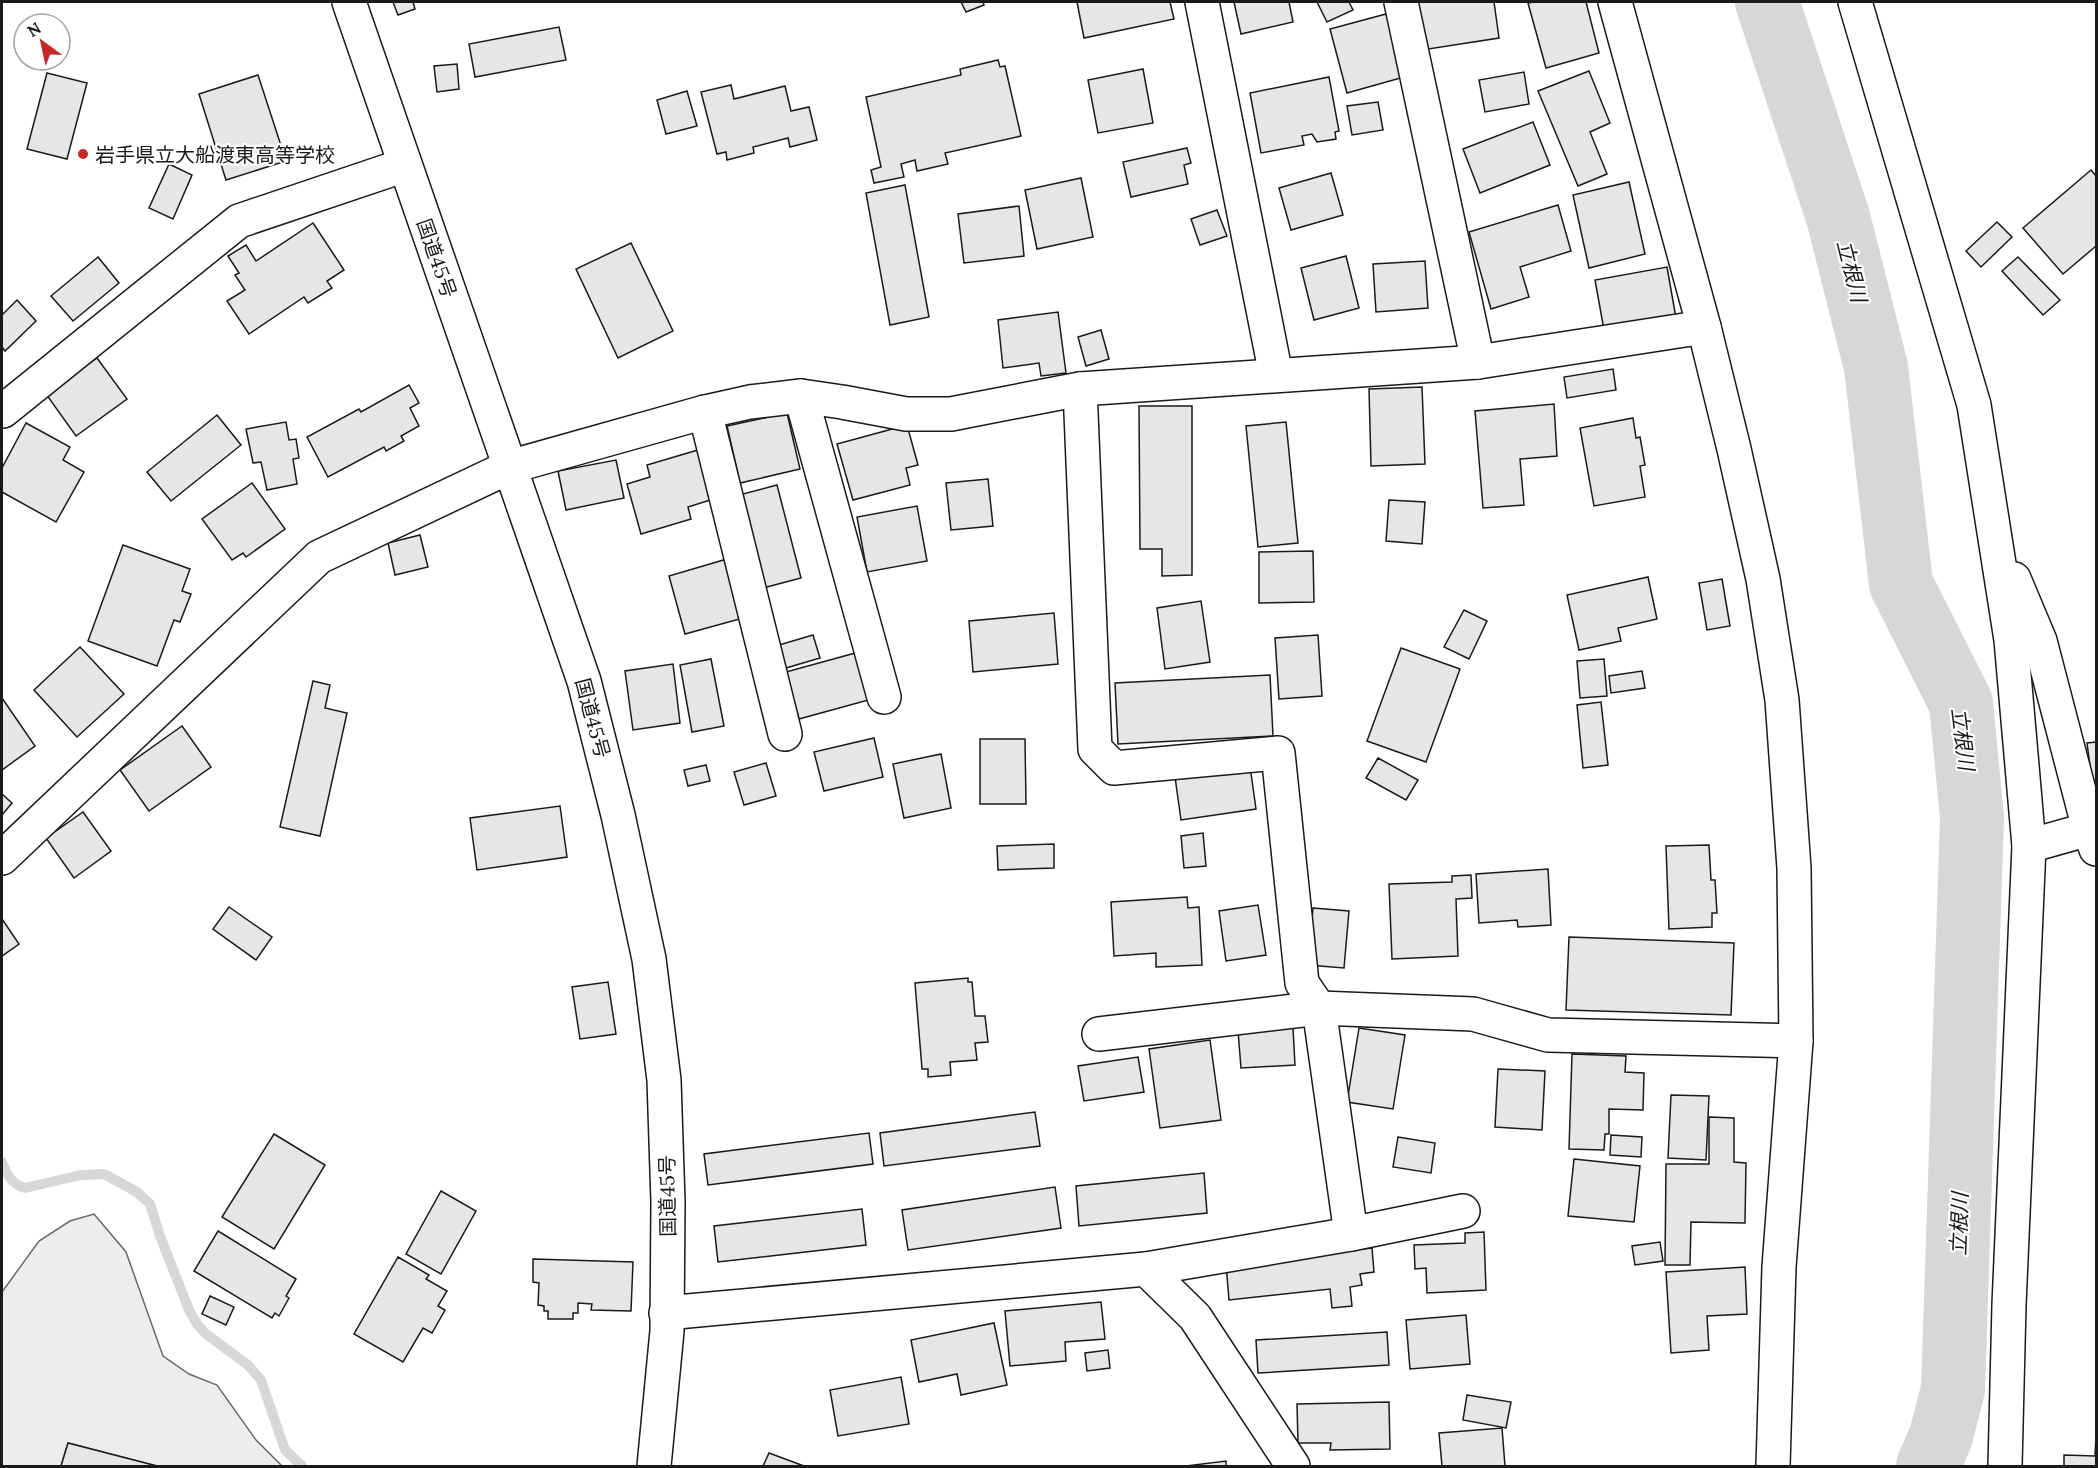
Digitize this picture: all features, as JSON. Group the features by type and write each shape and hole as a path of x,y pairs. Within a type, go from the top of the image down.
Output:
{"main road":[{"name":"国道45号","path":"350,2 584,681 618,815 649,959 664,1080 668,1202 667,1331 654,1467"},
{"path":"1202,2 1276,375"},
{"path":"1401,2 1478,362"},
{"path":"1615,2 1704,327 1734,449 1760,569 1782,700 1794,868 1796,1041 1779,1267 1773,1467"},
{"path":"1855,2 1974,405 2011,640 2029,846 2009,1305 2005,1467"},
{"path":"3,411 239,221 405,165"},
{"path":"2,858 319,557 509,467 705,412 750,402 801,396 906,414 951,414 1080,389 1478,362 1704,327"},
{"path":"1080,389 1095,750 1114,768 1278,753 1302,983 1319,1008 1351,1234"},
{"path":"801,396 884,697"},
{"path":"705,412 785,734"},
{"path":"1996,534 2040,641 2094,835 2029,846"},
{"path":"1099,1034 1319,1008 1473,1014 1548,1035 1796,1041"},
{"path":"666,1313 1146,1269 1351,1234 1462,1211"},
{"path":"1146,1269 1195,1317 1293,1467"}],"shaded area":[{"path":"94,1214 126,1252 163,1356 189,1374 217,1385 256,1440 282,1466 157,1466 68,1443 61,1466 2,1466 2,1292 39,1241 70,1221"}],"building":[{"path":"393,2 413,2 415,9 398,15"},
{"path":"961,2 983,2 984,5 966,12"},
{"path":"1077,2 1170,2 1174,19 1084,38"},
{"path":"1234,2 1289,2 1293,22 1241,34"},
{"path":"1317,2 1349,2 1353,10 1327,22"},
{"path":"1415,2 1494,2 1499,38 1422,50"},
{"path":"1586,2 1599,53 1546,68 1528,3"},
{"path":"1386,14 1404,77 1347,93 1330,29"},
{"path":"559,27 566,60 475,77 469,44"},
{"path":"998,60 1000,67 1005,66 1021,136 945,153 948,164 917,171 915,160 901,164 904,177 874,183 871,170 881,167 866,97 961,75 960,69"},
{"path":"457,64 459,89 437,92 434,66"},
{"path":"1143,69 1153,123 1098,133 1088,80"},
{"path":"1589,71 1610,123 1590,132 1607,174 1578,186 1538,91"},
{"path":"1524,72 1529,104 1485,112 1479,80"},
{"path":"47,73 87,83 67,159 27,149"},
{"path":"258,75 286,161 226,180 199,94"},
{"path":"1329,77 1339,131 1335,132 1336,139 1317,142 1312,134 1302,136 1304,145 1261,153 1250,93"},
{"path":"731,85 734,99 785,86 791,111 809,107 817,140 790,147 788,138 753,147 754,153 727,160 726,152 717,154 701,92"},
{"path":"687,91 697,126 666,134 657,100"},
{"path":"1378,102 1383,130 1352,135 1347,106"},
{"path":"1533,122 1550,165 1480,193 1463,149"},
{"path":"1187,148 1191,163 1184,165 1188,184 1131,197 1123,162"},
{"path":"169,164 192,175 173,219 149,208"},
{"path":"2091,170 2096,176 2096,246 2063,274 2023,228"},
{"path":"1331,173 1343,215 1291,230 1279,188"},
{"path":"1081,178 1093,237 1037,249 1025,190"},
{"path":"1629,182 1645,254 1589,268 1573,195"},
{"path":"905,185 929,317 890,325 866,193"},
{"path":"1558,205 1571,251 1520,267 1529,297 1491,309 1469,232"},
{"path":"1019,206 1024,256 964,263 958,214"},
{"path":"1217,210 1227,236 1200,245 1191,219"},
{"path":"1997,222 2012,237 1981,267 1966,251"},
{"path":"313,223 344,270 327,281 332,288 308,303 304,297 249,334 227,301 245,290 235,275 239,273 228,256 246,245 256,261"},
{"path":"631,243 673,331 618,358 576,269"},
{"path":"1346,256 1359,308 1314,320 1301,268"},
{"path":"98,257 119,283 73,321 51,296"},
{"path":"2018,257 2060,300 2043,315 2002,271"},
{"path":"1425,261 1428,308 1376,312 1373,264"},
{"path":"1667,267 1676,318 1604,330 1595,280"},
{"path":"17,300 36,321 5,351 2,347 2,315"},
{"path":"1058,312 1066,373 1041,376 1039,363 1003,368 998,320"},
{"path":"1101,330 1109,359 1086,366 1078,337"},
{"path":"97,358 127,399 76,436 46,394"},
{"path":"1613,369 1616,390 1567,398 1564,377"},
{"path":"409,385 419,403 410,408 419,426 401,436 404,441 386,451 384,447 328,477 307,437 359,409 361,412"},
{"path":"1422,387 1425,464 1371,466 1369,389"},
{"path":"1554,404 1557,456 1520,459 1524,505 1483,508 1475,411"},
{"path":"1139,406 1192,406 1192,575 1162,576 1162,549 1140,549"},
{"path":"787,413 800,469 740,483 727,426"},
{"path":"217,415 241,445 171,501 147,472"},
{"path":"1633,418 1636,438 1640,437 1645,465 1640,466 1645,497 1594,506 1580,428"},
{"path":"286,422 289,440 296,439 299,458 293,459 297,484 267,490 261,462 253,463 246,429"},
{"path":"1286,422 1298,543 1258,547 1246,426"},
{"path":"26,423 70,447 63,460 84,472 56,522 2,492 2,468"},
{"path":"907,425 918,465 906,468 910,485 853,500 837,444"},
{"path":"708,447 723,496 688,507 691,519 641,534 627,484 650,477 647,465"},
{"path":"616,460 624,498 566,510 558,471"},
{"path":"988,479 993,526 951,530 946,483"},
{"path":"252,483 285,529 246,557 243,553 232,560 202,519"},
{"path":"777,485 801,578 763,588 739,495"},
{"path":"1389,500 1425,502 1422,544 1386,541"},
{"path":"917,506 927,561 867,572 857,517"},
{"path":"420,535 428,567 395,575 388,543"},
{"path":"123,545 190,569 182,591 191,594 180,622 174,620 157,666 88,641"},
{"path":"1313,551 1314,602 1259,603 1259,552"},
{"path":"737,556 754,615 685,634 669,576"},
{"path":"1648,577 1657,619 1618,628 1621,641 1579,650 1567,595"},
{"path":"1722,579 1730,626 1707,630 1699,583"},
{"path":"1201,601 1210,662 1165,669 1157,608"},
{"path":"1464,610 1487,621 1469,659 1444,647"},
{"path":"1054,613 1058,664 973,672 969,621"},
{"path":"813,635 820,658 786,668 779,645"},
{"path":"1318,635 1322,696 1279,699 1275,638"},
{"path":"80,647 124,694 77,737 34,690"},
{"path":"1401,648 1460,669 1426,762 1367,741"},
{"path":"859,652 872,699 799,719 786,672"},
{"path":"711,659 724,726 692,732 680,665"},
{"path":"1604,659 1607,696 1580,698 1577,661"},
{"path":"673,664 680,723 633,730 625,671"},
{"path":"1642,671 1645,688 1611,693 1609,676"},
{"path":"1270,675 1273,736 1118,744 1115,683"},
{"path":"313,681 330,685 325,708 347,713 320,836 280,827"},
{"path":"2,698 35,746 2,770"},
{"path":"1601,702 1608,765 1583,768 1577,705"},
{"path":"182,726 211,767 149,811 120,770"},
{"path":"874,738 883,777 824,791 814,752"},
{"path":"980,739 1025,739 1026,804 980,804"},
{"path":"2096,742 2096,788 2093,789 2087,743"},
{"path":"941,754 951,808 904,818 893,764"},
{"path":"1378,758 1418,780 1406,800 1366,778"},
{"path":"766,763 776,796 744,805 734,772"},
{"path":"706,765 710,781 688,786 684,770"},
{"path":"1250,766 1256,809 1181,820 1175,777"},
{"path":"2,794 12,803 2,815"},
{"path":"560,806 567,857 477,870 470,818"},
{"path":"83,812 111,851 74,878 46,838"},
{"path":"1203,833 1206,866 1184,868 1181,836"},
{"path":"1054,844 1054,868 998,870 997,846"},
{"path":"1709,845 1711,880 1715,880 1717,913 1712,913 1712,927 1669,929 1666,846"},
{"path":"1548,869 1551,925 1518,927 1517,920 1479,923 1476,874"},
{"path":"1471,875 1472,898 1456,899 1458,956 1392,959 1389,884 1452,882 1452,876"},
{"path":"1187,897 1188,908 1199,907 1202,965 1156,967 1156,953 1114,956 1111,902"},
{"path":"1258,905 1266,955 1226,961 1219,911"},
{"path":"229,907 272,937 256,960 213,929"},
{"path":"1313,908 1349,911 1344,968 1308,965"},
{"path":"2,919 19,944 2,956"},
{"path":"1569,937 1734,943 1731,1015 1566,1010"},
{"path":"968,978 968,982 972,982 975,1016 985,1016 988,1042 975,1043 977,1060 950,1062 951,1075 928,1077 928,1069 922,1069 915,983"},
{"path":"608,982 616,1034 580,1039 572,987"},
{"path":"1293,1028 1295,1065 1241,1068 1238,1031"},
{"path":"1359,1028 1405,1035 1393,1109 1347,1102"},
{"path":"1210,1040 1221,1120 1160,1128 1149,1049"},
{"path":"1572,1054 1626,1056 1625,1072 1644,1073 1643,1110 1609,1109 1609,1134 1605,1134 1604,1150 1569,1149"},
{"path":"1138,1057 1144,1092 1084,1101 1078,1066"},
{"path":"1498,1069 1545,1071 1542,1130 1495,1127"},
{"path":"1671,1095 1709,1096 1706,1160 1668,1158"},
{"path":"1035,1112 1040,1146 884,1166 880,1133"},
{"path":"1709,1117 1734,1118 1734,1162 1746,1163 1745,1223 1691,1222 1690,1265 1665,1265 1666,1164 1709,1164"},
{"path":"869,1133 873,1164 708,1185 704,1154"},
{"path":"274,1134 325,1165 274,1249 222,1217"},
{"path":"1611,1135 1642,1137 1641,1157 1610,1155"},
{"path":"1398,1137 1435,1143 1431,1173 1393,1167"},
{"path":"1574,1159 1640,1166 1634,1222 1568,1216"},
{"path":"1204,1173 1207,1213 1079,1226 1076,1186"},
{"path":"1055,1187 1061,1228 908,1250 902,1210"},
{"path":"441,1191 476,1211 441,1274 406,1254"},
{"path":"862,1209 866,1245 718,1262 714,1226"},
{"path":"218,1231 296,1279 286,1296 289,1298 279,1316 275,1313 272,1318 194,1271"},
{"path":"1484,1232 1486,1290 1427,1293 1426,1268 1415,1269 1414,1245 1465,1243 1465,1233"},
{"path":"1660,1242 1663,1261 1635,1265 1632,1246"},
{"path":"1372,1248 1374,1272 1360,1274 1362,1285 1350,1287 1352,1306 1332,1308 1330,1289 1229,1300 1226,1264"},
{"path":"398,1257 429,1275 426,1279 447,1291 438,1306 445,1310 432,1333 423,1328 403,1362 354,1334"},
{"path":"533,1259 633,1262 631,1311 591,1310 592,1304 578,1303 578,1313 573,1313 573,1319 548,1319 548,1311 544,1311 544,1306 538,1305 539,1283 533,1282"},
{"path":"1745,1267 1747,1314 1707,1316 1709,1350 1671,1353 1666,1272"},
{"path":"210,1296 234,1307 226,1325 202,1314"},
{"path":"1101,1302 1105,1339 1065,1342 1066,1361 1010,1366 1005,1311"},
{"path":"1466,1315 1470,1364 1410,1369 1406,1320"},
{"path":"994,1323 1007,1385 961,1395 957,1374 919,1382 911,1340"},
{"path":"1387,1332 1389,1365 1258,1373 1256,1340"},
{"path":"1108,1350 1110,1368 1087,1371 1085,1353"},
{"path":"901,1377 909,1424 838,1436 830,1390"},
{"path":"1467,1395 1511,1402 1506,1428 1463,1420"},
{"path":"1389,1402 1390,1449 1330,1450 1331,1443 1298,1443 1297,1404"},
{"path":"1502,1428 1505,1466 1442,1466 1439,1433"},
{"path":"2096,1435 2096,1466 2064,1466 2064,1455 2095,1456"},
{"path":"68,1443 157,1466 61,1466"},
{"path":"769,1453 804,1466 763,1466"},
{"path":"1226,1461 1226,1466 1186,1466"}],"waterway":[{"name":"立根川","path":"1767,2 1838,217 1876,367 1901,584 1961,703 1972,818 1953,1389 1941,1436 1928,1466"},
{"path":"2,1162 10,1178 25,1188 81,1175 104,1174 137,1192 150,1204 160,1236 189,1310 197,1324 206,1334 248,1365 261,1380 285,1450 302,1466"}],"place":[{"name":"岩手県立大船渡東高等学校","path":"83,154"}]}
